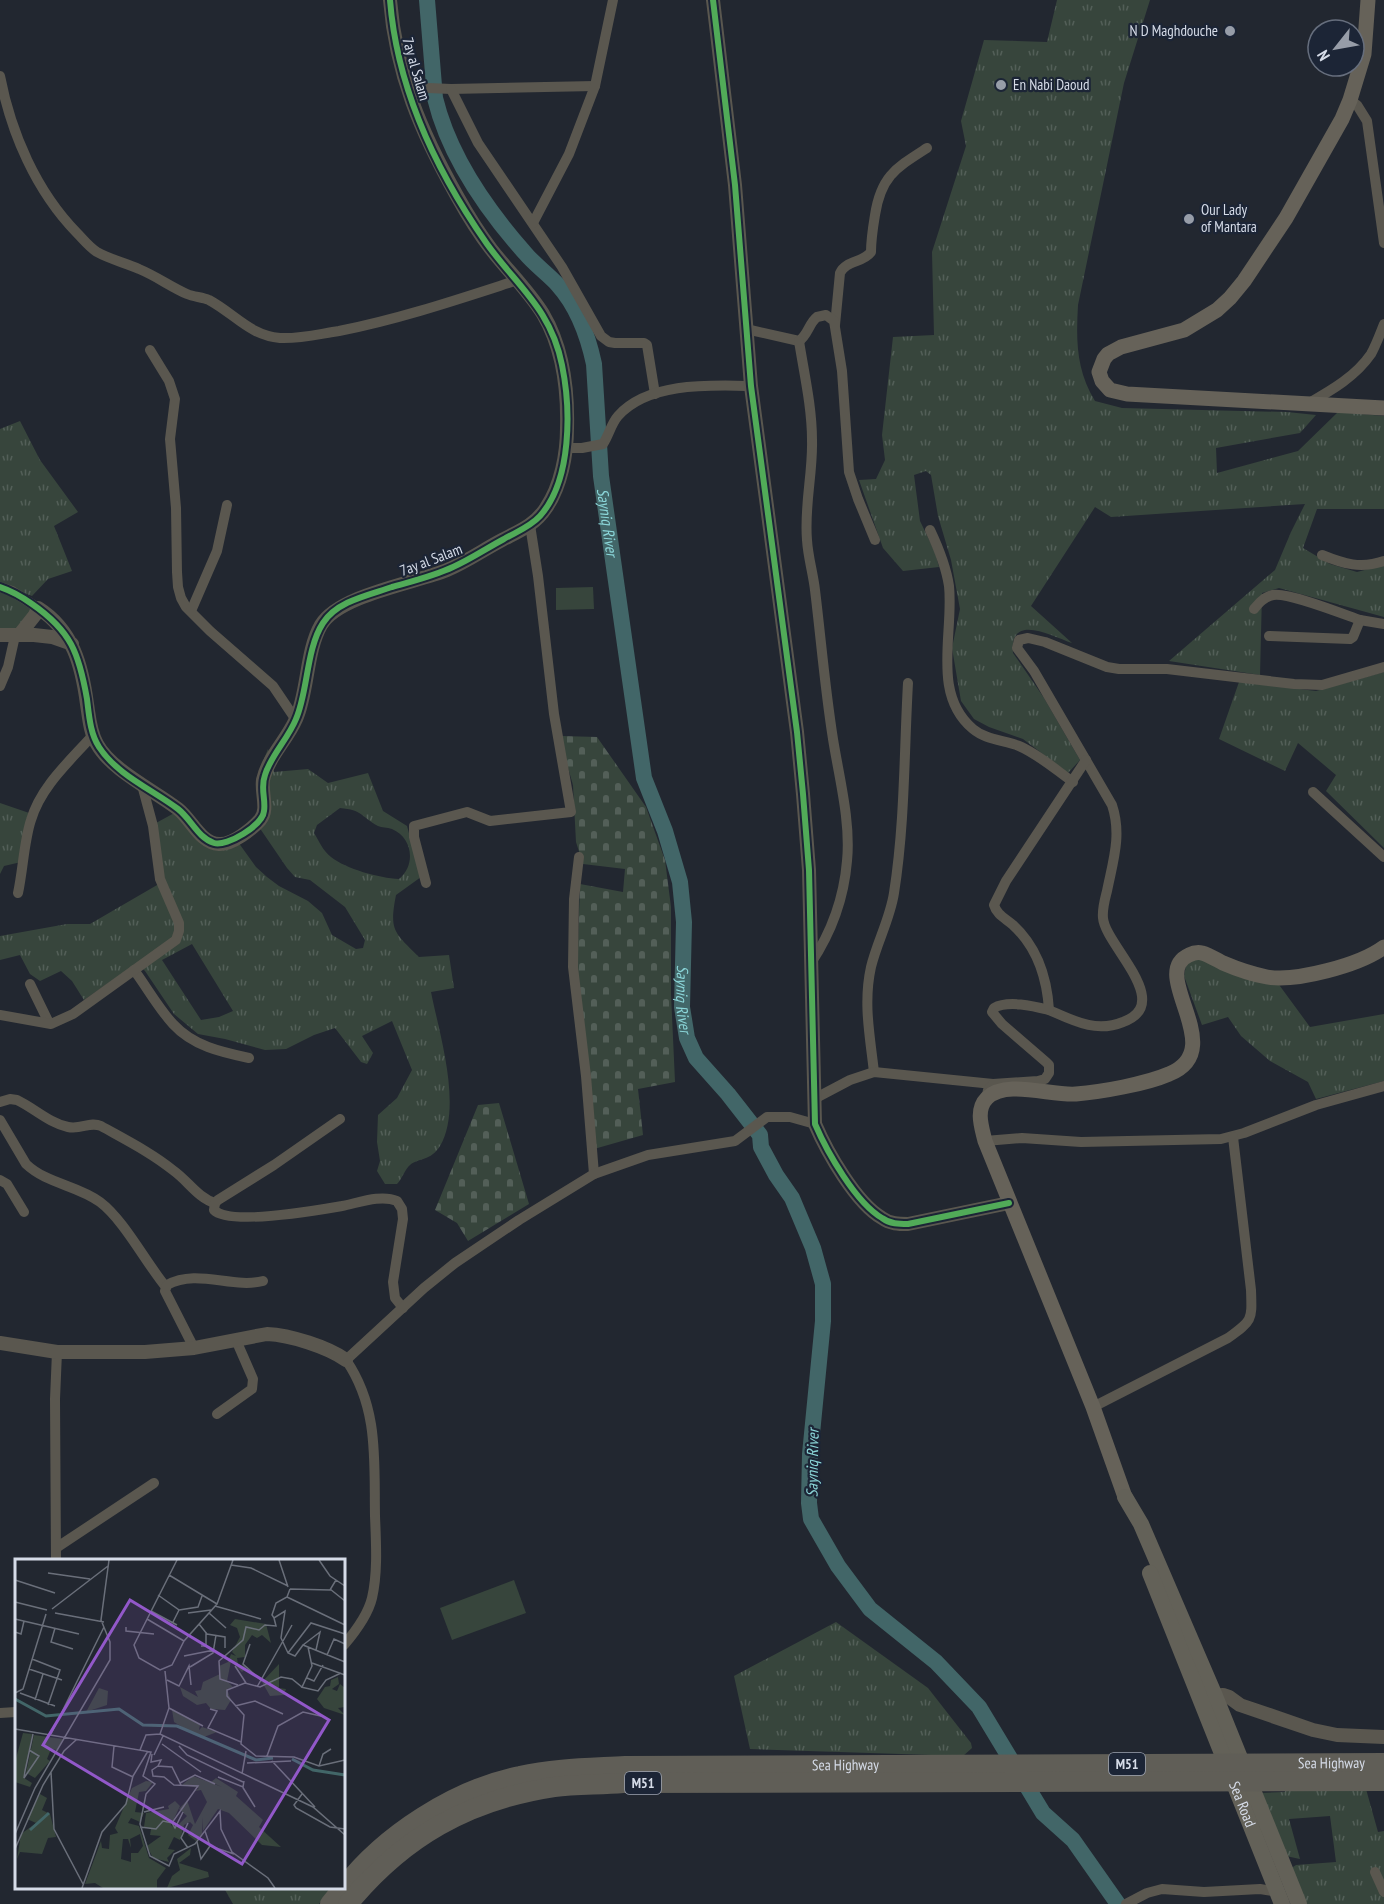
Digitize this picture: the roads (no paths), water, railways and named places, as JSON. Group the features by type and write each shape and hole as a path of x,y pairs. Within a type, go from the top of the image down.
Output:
{"highway":[{"name":"Sea Highway","path":"345,1884 355,1872 397,1834 438,1807 479,1789 518,1776 564,1769 625,1766 1054,1763 1203,1773"},
{"name":"Sea Highway","path":"1266,1773 1384,1763"},
{"name":"Sea Highway","path":"348,1904 378,1871 409,1844 443,1822 475,1807 510,1796 555,1787 623,1783 1061,1782 1203,1773 1266,1773 1384,1781"},
{"name":"Sea Highway","path":"330,1904 341,1889"}],"main road":[{"path":"1368,0 1364,54 1342,119 1286,218 1255,266 1230,298 1208,316 1184,330 1114,350 1104,359 1100,372 1102,381 1110,390 1128,394 1384,408"},
{"path":"1125,1497 1093,1407 985,1141 980,1115 986,1099 1003,1090 1074,1095 1089,1093 1155,1079 1176,1071 1184,1064 1192,1048 1193,1030 1176,970 1180,962 1191,954 1203,954 1243,971 1281,978 1356,963 1384,947"},
{"name":"Sea Road","path":"1125,1497 1138,1518 1217,1719 1280,1898"},
{"path":"1217,1719 1299,1904"}],"street":[{"name":"7ay al Salam","path":"72,644 83,679 93,735 102,752 142,785 186,816 204,839 219,844 229,843 263,817 264,777 296,720 317,635 328,616 359,599 454,567 530,525 543,513 550,502 567,448 566,384 561,359 552,331 542,313 491,249 458,198 434,152 396,48 390,0"},
{"path":"533,223 569,154 595,86 613,0"},
{"path":"714,0 735,185 751,386 797,732 809,870 816,1124 826,1148 849,1182 870,1209 883,1220 908,1224 1009,1203"},
{"path":"0,76 6,104 40,186 59,215 83,240 97,252 140,269 189,295 207,299 259,334 279,338 300,338 362,326 396,318 518,280"},
{"path":"411,87 595,86"},
{"path":"446,88 478,143 562,267 601,336 609,342 647,345 656,394"},
{"path":"1350,100 1357,105 1366,121 1384,243"},
{"path":"876,540 849,472 842,371 835,326 840,273 845,266 865,258 872,252 873,222 881,189 891,174 927,148"},
{"path":"811,963 827,936 838,904 848,850 807,541 807,504 813,443 799,341 817,316 831,318 835,326"},
{"path":"1309,404 1360,368 1372,352 1384,324"},
{"path":"746,329 799,341"},
{"path":"150,350 169,381 175,399 170,439 176,508 178,587 182,598 191,611 222,642 273,686 296,720"},
{"path":"567,448 603,444 620,413 656,394 696,386 751,386"},
{"path":"191,611 217,551 227,505"},
{"path":"426,883 414,837 414,826 467,812 490,821 571,812 554,714 530,525"},
{"path":"930,530 946,568 950,625 947,666 949,688 955,708 968,725 978,733 1019,746 1073,782"},
{"path":"1322,555 1348,565 1362,567 1384,561"},
{"path":"0,587 12,591 38,608 56,623 72,644"},
{"path":"1254,609 1261,601 1274,595 1289,597 1360,620 1384,624"},
{"path":"0,686 17,635 35,615 38,608"},
{"path":"1269,636 1350,639 1360,620"},
{"path":"0,635 52,638 72,644"},
{"path":"814,1099 850,1080 873,1072 993,1083 1042,1080 1048,1077 1050,1070 1046,1062 1002,1024 992,1012 998,1005 1018,1005 1049,1010 1084,1025 1103,1028 1133,1018 1138,1013 1141,1003 1136,977 1107,931 1103,920 1104,902 1118,839 1118,826 1112,805 1034,671 1019,652 1017,648 1019,640 1028,638 1045,642 1113,668 1167,669 1294,684 1322,685 1384,667"},
{"path":"873,1072 867,1015 868,982 874,955 894,896 904,801 908,683"},
{"path":"18,893 30,821 38,801 47,787 93,735"},
{"path":"1049,1010 1047,988 1033,951 1012,924 997,912 994,905 1006,880 1086,760"},
{"path":"0,1015 56,1023 73,1014 176,940 179,931 176,913 160,879 153,826 142,785"},
{"path":"1313,792 1384,857"},
{"path":"579,857 574,899 573,968 586,1076 594,1174"},
{"path":"134,970 173,1024 196,1042 219,1052 249,1058"},
{"path":"30,984 49,1023"},
{"path":"986,1099 993,1083"},
{"path":"985,1141 1022,1138 1081,1142 1221,1139 1233,1137 1317,1105 1384,1086"},
{"path":"0,1102 16,1100 59,1124 69,1127 78,1128 93,1123 101,1126 148,1152 174,1170 201,1197 215,1203"},
{"path":"346,1360 455,1263 594,1174 648,1155 735,1141 761,1120 778,1116 816,1124"},
{"path":"340,1119 215,1203 214,1210 222,1215 250,1217 331,1208 384,1199 397,1201 404,1219 393,1293 403,1308"},
{"path":"0,1120 26,1164 32,1170 50,1180 75,1188 102,1204 122,1227 166,1287 165,1291 194,1348"},
{"path":"1093,1407 1228,1338 1247,1324 1252,1315 1233,1137"},
{"path":"0,1180 7,1184 24,1212"},
{"path":"166,1287 174,1282 199,1279 251,1284 263,1281"},
{"path":"0,1343 57,1352 145,1353 194,1348 257,1335 278,1335 330,1351 346,1360 366,1399 374,1435 376,1551 369,1608 345,1644"},
{"path":"217,1414 252,1389 254,1385 236,1340"},
{"path":"56,1559 57,1352"},
{"path":"56,1548 154,1483"},
{"path":"1209,1700 1223,1695 1240,1705 1313,1730 1337,1735 1384,1737"},
{"path":"1217,1719 1240,1705"},
{"path":"0,1713 15,1712"},
{"path":"1376,1872 1384,1892"},
{"path":"1126,1904 1147,1893 1162,1889 1204,1892 1260,1889 1280,1898"}],"waterway":[{"name":"Sayniq River","path":"427,0 435,98 449,140 471,181 496,218 529,257 565,293 581,322 592,353 601,476 644,778 665,831 680,882 684,922 682,1007 687,1038 696,1058 760,1135 761,1147 792,1198 813,1248 823,1284 823,1321 810,1454 811,1519 838,1566 870,1609 936,1662 979,1707 1043,1813 1073,1840 1118,1904"}],"place":[{"name":"N D Maghdouche","path":"1230,31"},
{"name":"En Nabi Daoud","path":"1001,85"},
{"name":"Our Lady of Mantara","path":"1189,219"}]}
